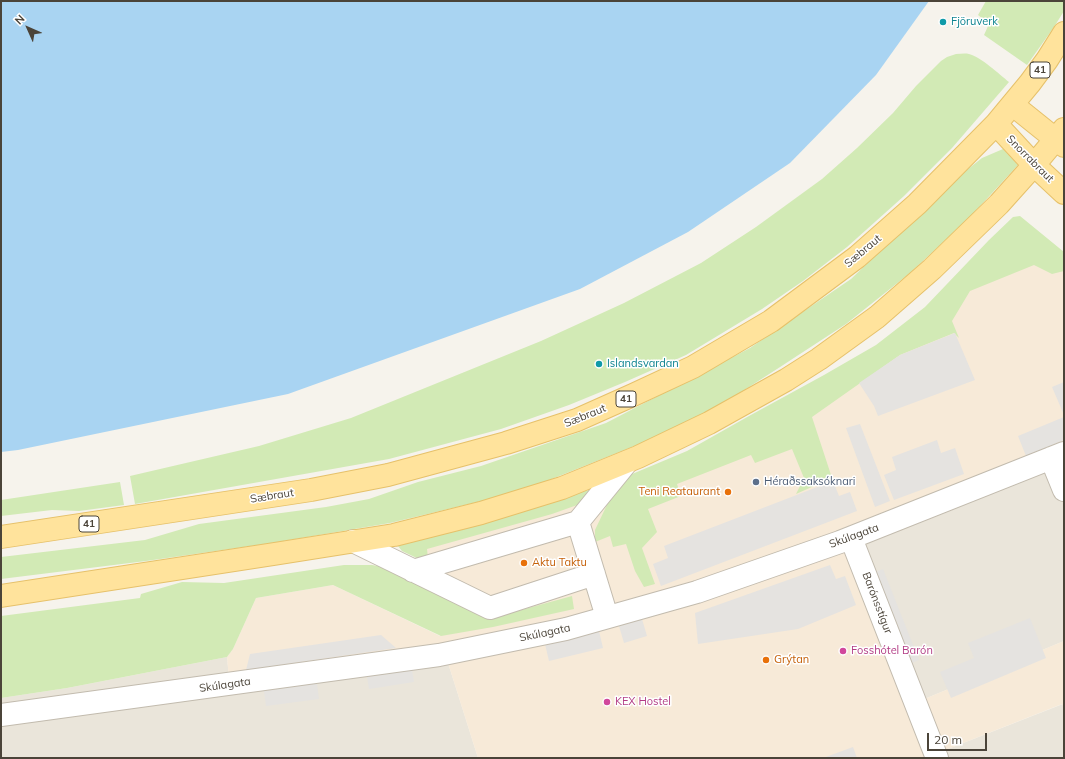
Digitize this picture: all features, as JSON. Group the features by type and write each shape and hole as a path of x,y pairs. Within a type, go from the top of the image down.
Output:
{"main road":[{"name":"Sæbraut","path":"1,538 311,490 380,477 506,443 577,420 693,367 770,321 857,257 917,204 996,124 1030,83 1064,33"},
{"path":"1,596 394,535 481,513 562,488 627,462 709,423 786,380 819,359 877,317 932,269 999,204 1061,138 1013,104"},
{"name":"Snorrabraut","path":"996,124 1034,165 1064,193"}],"street":[{"path":"1058,456 1064,490"},
{"name":"Skúlagata","path":"1,716 438,655 566,629 697,592 851,538 1058,456"},
{"path":"413,571 578,522 627,462"},
{"path":"578,522 607,618"},
{"name":"Barónsstígur","path":"851,538 937,758"},
{"path":"353,541 490,608 594,574"}],"shaded area":[{"path":"1064,253 1064,453 845,543 910,705 1064,641 1064,708 1062,704 930,756 931,758 478,758 443,647 229,679 227,657 233,649 256,598 333,585 440,636 414,549 776,437 967,288"},
{"path":"955,333 975,380 878,416 874,406 859,383 900,355"},
{"path":"1064,382 1064,415 1052,387"},
{"path":"1064,417 1064,440 1026,456 1018,436"},
{"path":"860,424 890,501 875,507 846,428"},
{"path":"937,440 941,453 955,448 964,474 894,500 884,475 896,470 892,457"},
{"path":"1064,453 1064,641 910,705 845,543"},
{"path":"833,481 839,496 850,492 857,511 661,586 653,564 668,558 664,546"},
{"path":"830,565 836,579 845,576 856,605 798,629 698,644 695,613"},
{"path":"883,569 919,660 912,663 876,572"},
{"path":"1030,618 1046,658 951,698 940,672 974,658 968,643"},
{"path":"642,619 647,636 624,643 619,626"},
{"path":"599,631 603,648 549,661 545,644"},
{"path":"381,635 396,648 246,670 250,654"},
{"path":"443,647 478,758 1,758 1,698 67,688 227,657 229,678"},
{"path":"412,670 414,682 369,689 367,677"},
{"path":"317,683 319,699 266,706 264,691"},
{"path":"1063,704 1064,758 931,758 930,756"},
{"path":"853,747 857,758 823,758"}],"green space":[{"path":"986,1 1064,1 1064,11 1027,65 984,35 989,24 978,15"},
{"path":"956,54 967,54 974,56 990,66 1009,82 952,148 904,196 847,247 803,281 762,309 686,355 569,405 501,429 389,459 135,504 130,476 259,446 351,418 541,341 624,303 701,263 756,227 822,179 893,113 916,86 941,61"},
{"path":"1003,149 1018,165 969,218 910,273 846,324 721,405 637,445 519,492 390,523 272,543 146,561 1,579 1,557 145,540 199,524 326,507 369,499 418,482 481,466 606,423 750,348 851,279 954,180 982,158"},
{"path":"1020,216 1064,252 1064,271 1052,274 1034,265 970,291 952,321 959,338 954,333 900,355 812,417 832,478 796,494 804,478 792,449 755,463 751,455 677,484 681,496 648,509 657,532 642,548 655,584 644,587 635,571 626,544 613,547 610,536 595,542 595,530 615,488 625,477 687,451 876,345 925,307 1013,217"},
{"path":"120,482 124,505 79,511 52,510 1,516 1,500"},
{"path":"596,488 580,504 552,514 427,549 428,558 423,561 402,551 398,546 400,543"},
{"path":"344,565 372,565 383,567 492,618 572,596 574,609 493,627 441,636 333,585 256,598 233,649 227,657 67,688 1,698 1,616 140,598 141,594 182,582 224,583"}],"water":[{"path":"1,1 929,1 876,75 790,163 688,232 580,289 288,394 18,450 1,452"}],"place":[{"name":"Fjöruverk","path":"943,22"},
{"name":"Islandsvardan","path":"599,364"},
{"name":"Héraðssaksóknari","path":"756,482"},
{"name":"Teni Reataurant","path":"728,492"},
{"name":"Aktu Taktu","path":"524,563"},
{"name":"Fosshótel Barón","path":"843,651"},
{"name":"Grýtan","path":"766,660"},
{"name":"KEX Hostel","path":"607,702"}]}
